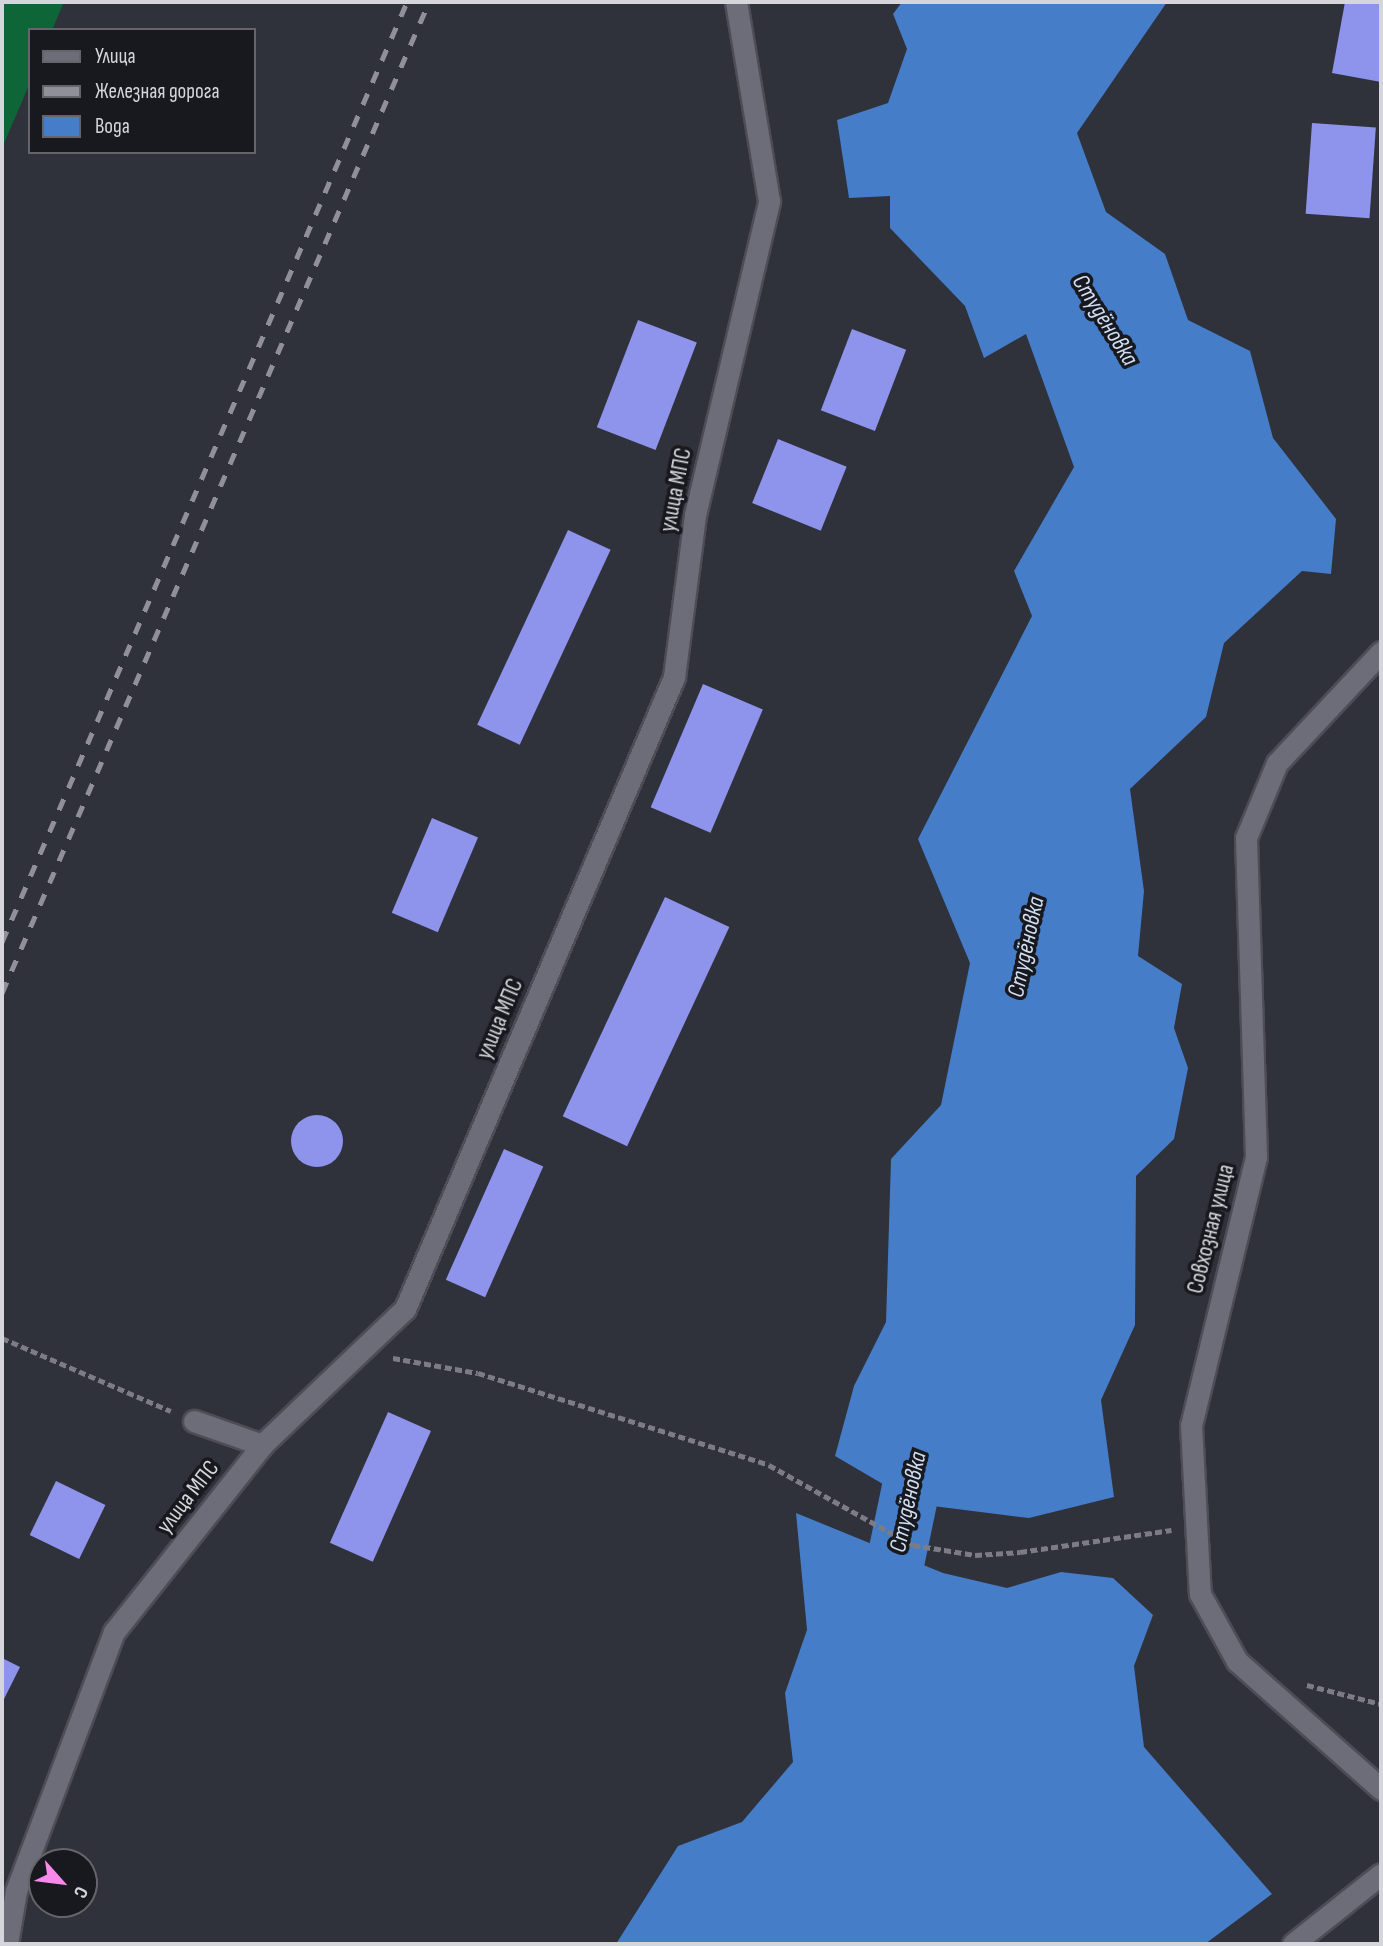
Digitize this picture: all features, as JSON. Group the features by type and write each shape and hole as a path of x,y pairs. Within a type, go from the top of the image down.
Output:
{"street":[{"name":"улица МПС","path":"7,1944 16,1891 114,1632 262,1446 405,1309 674,677 695,515 769,201 736,2"},
{"name":"Совхозная улица","path":"1381,652 1277,763 1246,838 1256,1157 1191,1425 1200,1594 1237,1661 1381,1789"},
{"path":"194,1421 262,1446"},
{"path":"1293,1944 1381,1874"}],"path":[{"path":"2,1338 194,1421"},
{"path":"383,1358 478,1373 769,1465 913,1545 975,1555 1082,1544 1196,1527"}],"green space":[{"path":"3,2 64,2 53,28 28,28 28,88 2,148"}],"water":[{"path":"902,2 1167,2 1077,133 1106,212 1165,254 1188,320 1250,351 1273,438 1336,519 1331,574 1302,571 1224,643 1206,717 1130,789 1144,891 1138,956 1182,984 1174,1028 1188,1068 1174,1139 1136,1176 1135,1325 1101,1400 1114,1497 1029,1518 917,1504 835,1456 854,1386 886,1322 891,1159 941,1105 970,963 918,839 1032,616 1014,571 1074,467 1026,334 984,358 965,306 890,228 890,196 849,198 837,120 888,103 907,49 893,14"},
{"path":"796,1513 943,1573 1007,1588 1061,1572 1113,1578 1153,1615 1134,1666 1144,1747 1272,1894 1205,1944 616,1944 678,1846 742,1822 793,1762 785,1693 807,1630"}],"building":[{"path":"1345,2 1381,2 1381,82 1332,73"},
{"path":"1312,123 1376,127 1369,218 1306,214"},
{"path":"638,320 697,343 656,450 597,427"},
{"path":"852,329 906,350 875,431 821,410"},
{"path":"778,439 847,467 821,531 752,503"},
{"path":"568,530 611,550 520,745 477,725"},
{"path":"703,684 763,709 710,833 651,807"},
{"path":"432,818 478,838 438,932 392,913"},
{"path":"665,897 729,927 627,1146 563,1116"},
{"path":"317,1115 327,1117 335,1123 341,1131 341,1151 335,1159 327,1165 317,1167 307,1165 299,1159 293,1151 291,1141 293,1131 299,1123 307,1117"},
{"path":"504,1149 543,1166 485,1297 446,1280"},
{"path":"388,1412 431,1431 373,1562 330,1543"},
{"path":"56,1481 105,1505 79,1559 30,1535"},
{"path":"2,1658 20,1667 2,1703"}],"waterway":[{"name":"Студёновка","path":"881,1631 925,1421"}],"railway":[{"path":"2,942 407,2"},
{"path":"2,993 429,2"}]}
